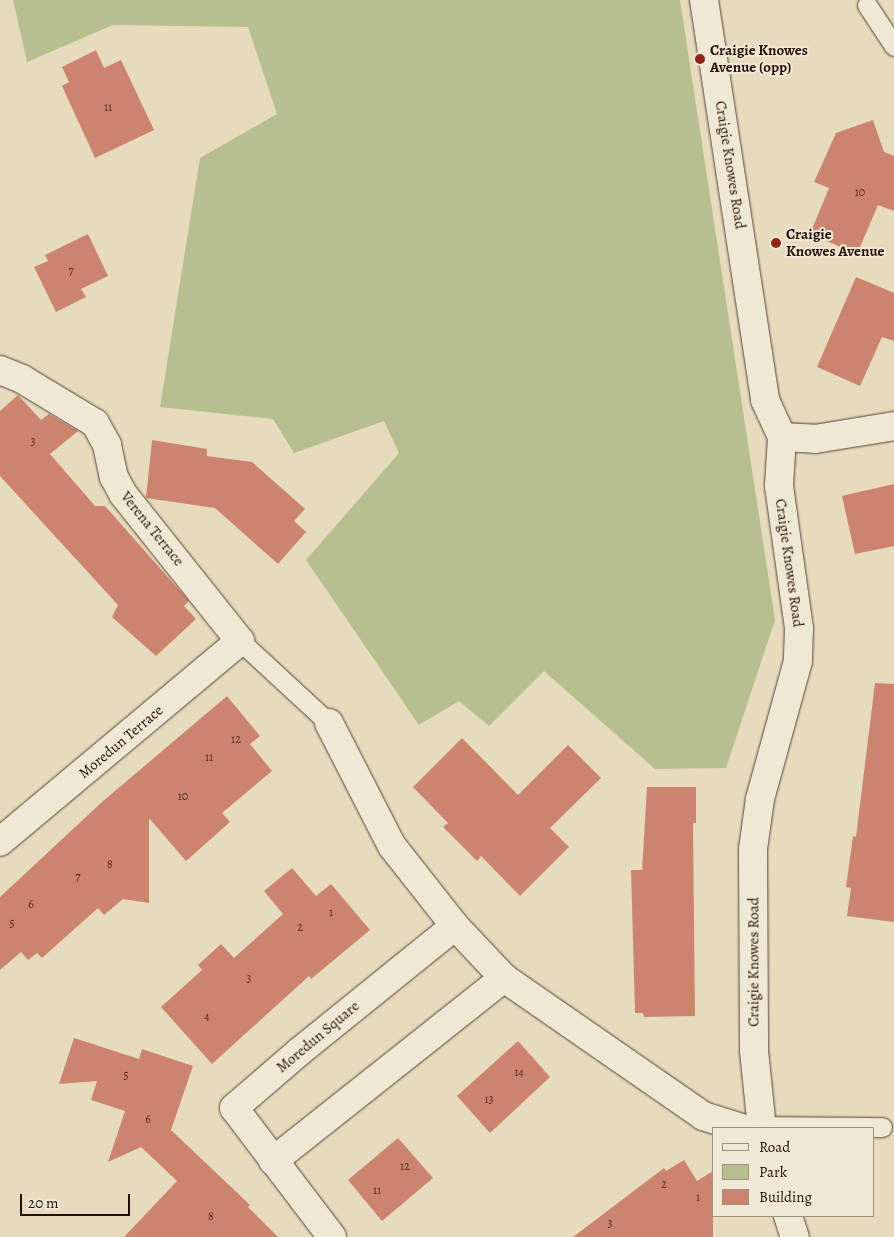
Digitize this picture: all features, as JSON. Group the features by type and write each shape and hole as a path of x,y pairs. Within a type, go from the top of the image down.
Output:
{"street":[{"name":"Craigie Knowes Road","path":"704,0 765,400 782,437 779,486 799,628 798,661 760,799 753,849 754,1127"},
{"name":"Verena Terrace","path":"0,370 22,378 95,423 107,445 114,477 123,494 240,641"},
{"path":"782,437 815,439 894,426"},
{"name":"Moredun Terrace","path":"0,842 240,641"},
{"path":"330,723 392,846 454,926 504,978 702,1116 750,1127"},
{"name":"Moredun Square","path":"332,1237 234,1108 300,1051 454,926"},
{"path":"274,1161 504,978"},
{"path":"788,1217 795,1237"}],"lane":[{"path":"867,5 894,46"},
{"path":"240,641 330,723"},
{"path":"874,1127 882,1127"}],"green space":[{"path":"13,0 680,0 775,620 726,768 655,769 544,671 489,726 459,701 419,725 306,560 399,453 384,421 294,453 273,419 160,407 200,158 277,114 248,27 113,25 27,62"}],"building":[{"path":"96,50 104,68 121,60 154,130 95,158 62,86 69,82 62,67"},
{"path":"873,120 884,152 894,156 894,211 878,205 857,254 810,234 829,188 814,182 836,133"},
{"path":"88,234 108,276 81,289 86,297 56,312 34,267 48,261 45,255"},
{"path":"856,277 894,293 894,341 882,337 860,386 817,367"},
{"path":"18,395 41,420 49,414 78,431 50,454 95,506 105,506 189,601 184,606 196,619 156,656 112,617 118,605 0,476 0,411"},
{"path":"152,440 207,449 207,456 252,462 305,509 294,521 306,532 278,564 215,508 146,498"},
{"path":"894,484 894,546 855,554 842,496"},
{"path":"875,683 894,684 894,922 847,916 851,888 846,887 853,836 856,837"},
{"path":"227,696 260,736 250,744 272,771 222,813 230,822 186,861 149,818 149,903 123,899 104,915 98,908 42,958 37,953 28,960 21,952 0,970 0,897 102,802"},
{"path":"462,738 518,795 568,745 601,778 550,828 569,847 520,896 481,856 477,861 443,827 448,823 413,787"},
{"path":"647,787 696,787 696,823 693,823 695,1016 644,1017 643,1013 635,1013 631,870 642,870"},
{"path":"292,868 316,896 331,884 370,930 311,979 309,976 212,1064 161,1007 202,970 198,965 221,944 234,958 283,914 264,891"},
{"path":"74,1038 139,1059 142,1049 193,1066 171,1130 250,1205 248,1207 278,1237 124,1237 177,1181 141,1147 108,1162 125,1111 91,1100 97,1081 59,1084"},
{"path":"518,1041 550,1077 490,1133 457,1096"},
{"path":"398,1138 433,1178 382,1221 348,1180"},
{"path":"684,1160 697,1181 712,1172 713,1237 573,1237 664,1168 666,1171"}],"place":[{"name":"Craigie Knowes Avenue (opp)","path":"700,59"},
{"name":"Craigie Knowes Avenue","path":"776,243"}]}
